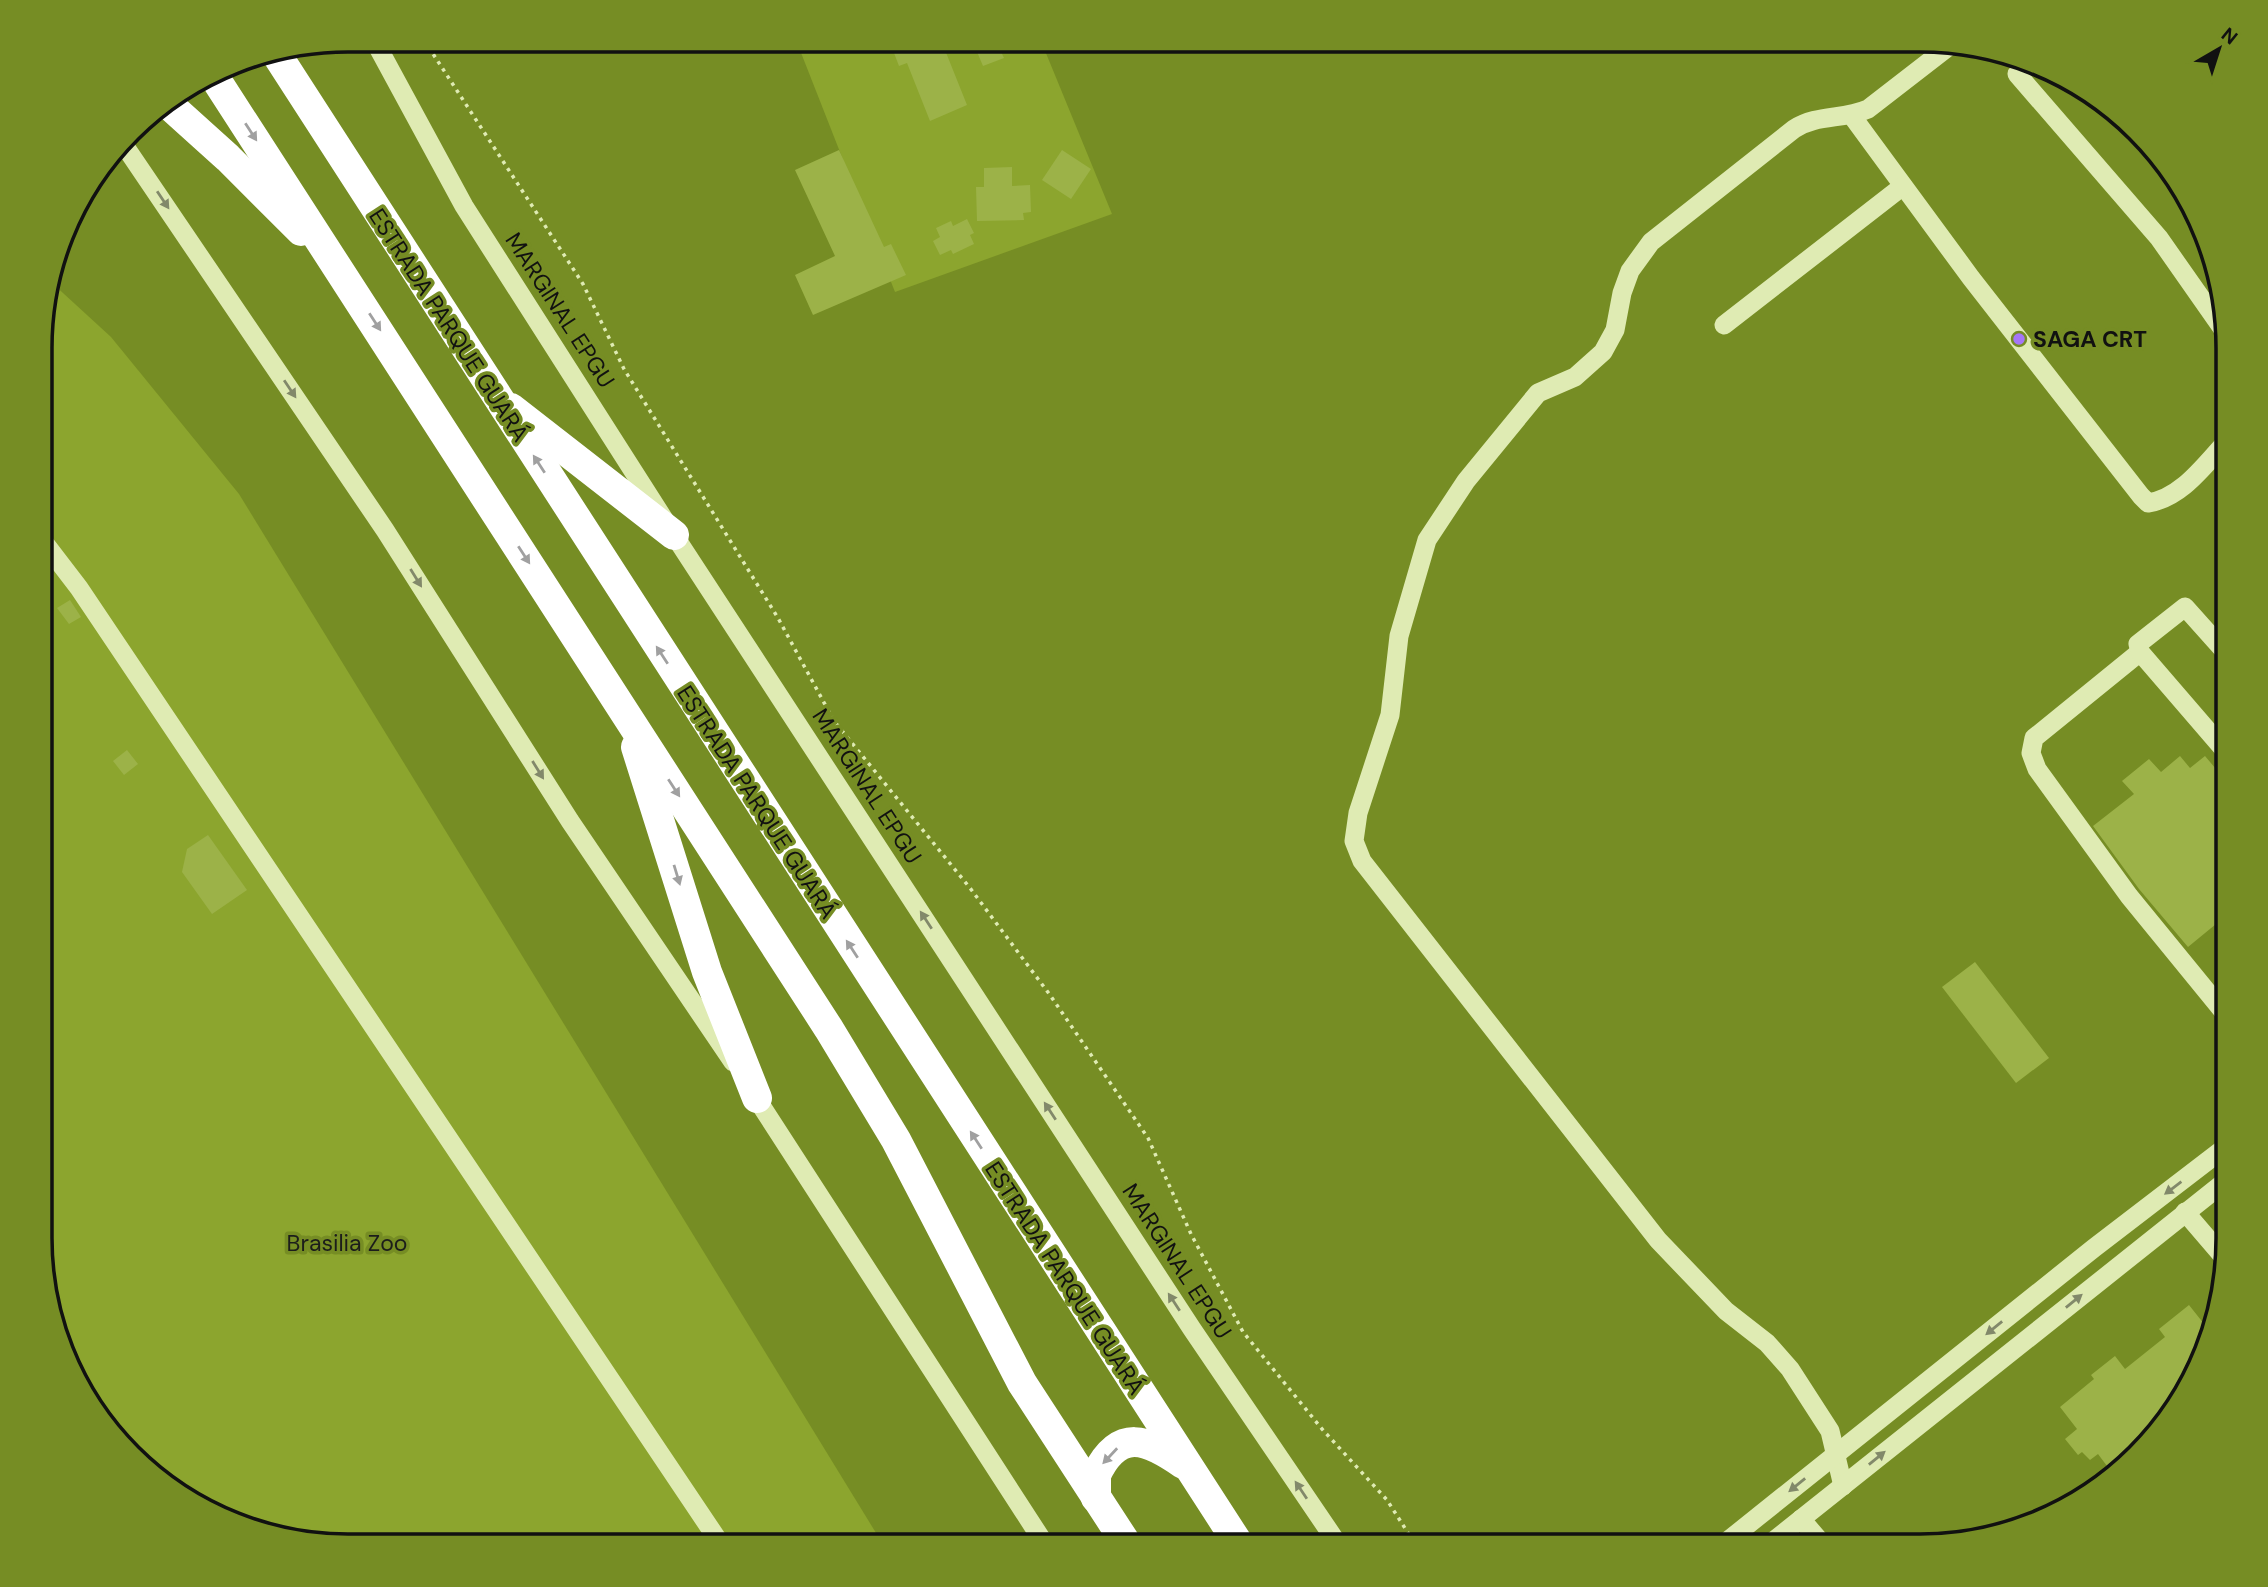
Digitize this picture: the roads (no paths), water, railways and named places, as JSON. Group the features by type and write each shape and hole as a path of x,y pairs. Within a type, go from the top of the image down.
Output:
{"highway":[{"name":"ESTRADA PARQUE GUARÁ","path":"281,61 494,395 1232,1534"},
{"path":"218,83 346,276 836,1040 896,1140 1021,1384 1120,1534"},
{"path":"174,109 228,158 346,276"},
{"path":"494,395 674,535"},
{"path":"627,716 706,972 757,1098"},
{"path":"1096,1498 1096,1475 1121,1444 1137,1440 1157,1447 1189,1469"}],"street":[{"name":"MARGINAL EPGU","path":"381,52 464,206 674,535 1184,1317 1332,1534"},
{"path":"1843,1486 1838,1453 1830,1431 1790,1368 1767,1343 1726,1311 1658,1240 1362,862 1354,841 1358,813 1390,715 1399,636 1427,540 1451,503 1538,393 1574,377 1603,352 1615,330 1622,293 1630,271 1651,242 1807,120 1852,116 1885,97 1940,53"},
{"path":"2017,74 2159,238 2214,316"},
{"path":"1852,116 1980,289 2148,503 2160,501 2179,490 2216,452"},
{"path":"128,151 385,530 570,821 757,1098 1038,1534"},
{"path":"1724,326 1903,186"},
{"path":"52,553 714,1534"},
{"path":"2216,642 2185,607 2140,641 2140,652 2216,740"},
{"path":"2140,652 2034,738 2031,753 2037,769 2129,896 2216,1003"},
{"path":"1736,1534 2094,1248 2216,1154"},
{"path":"1782,1534 2216,1189"},
{"path":"2185,1212 2215,1248"},
{"path":"1801,1519 1814,1534"}],"place":[{"name":"SAGA CRT","path":"2019,339"}],"park label":[{"name":"Brasilia Zoo","path":"347,1243"}]}
